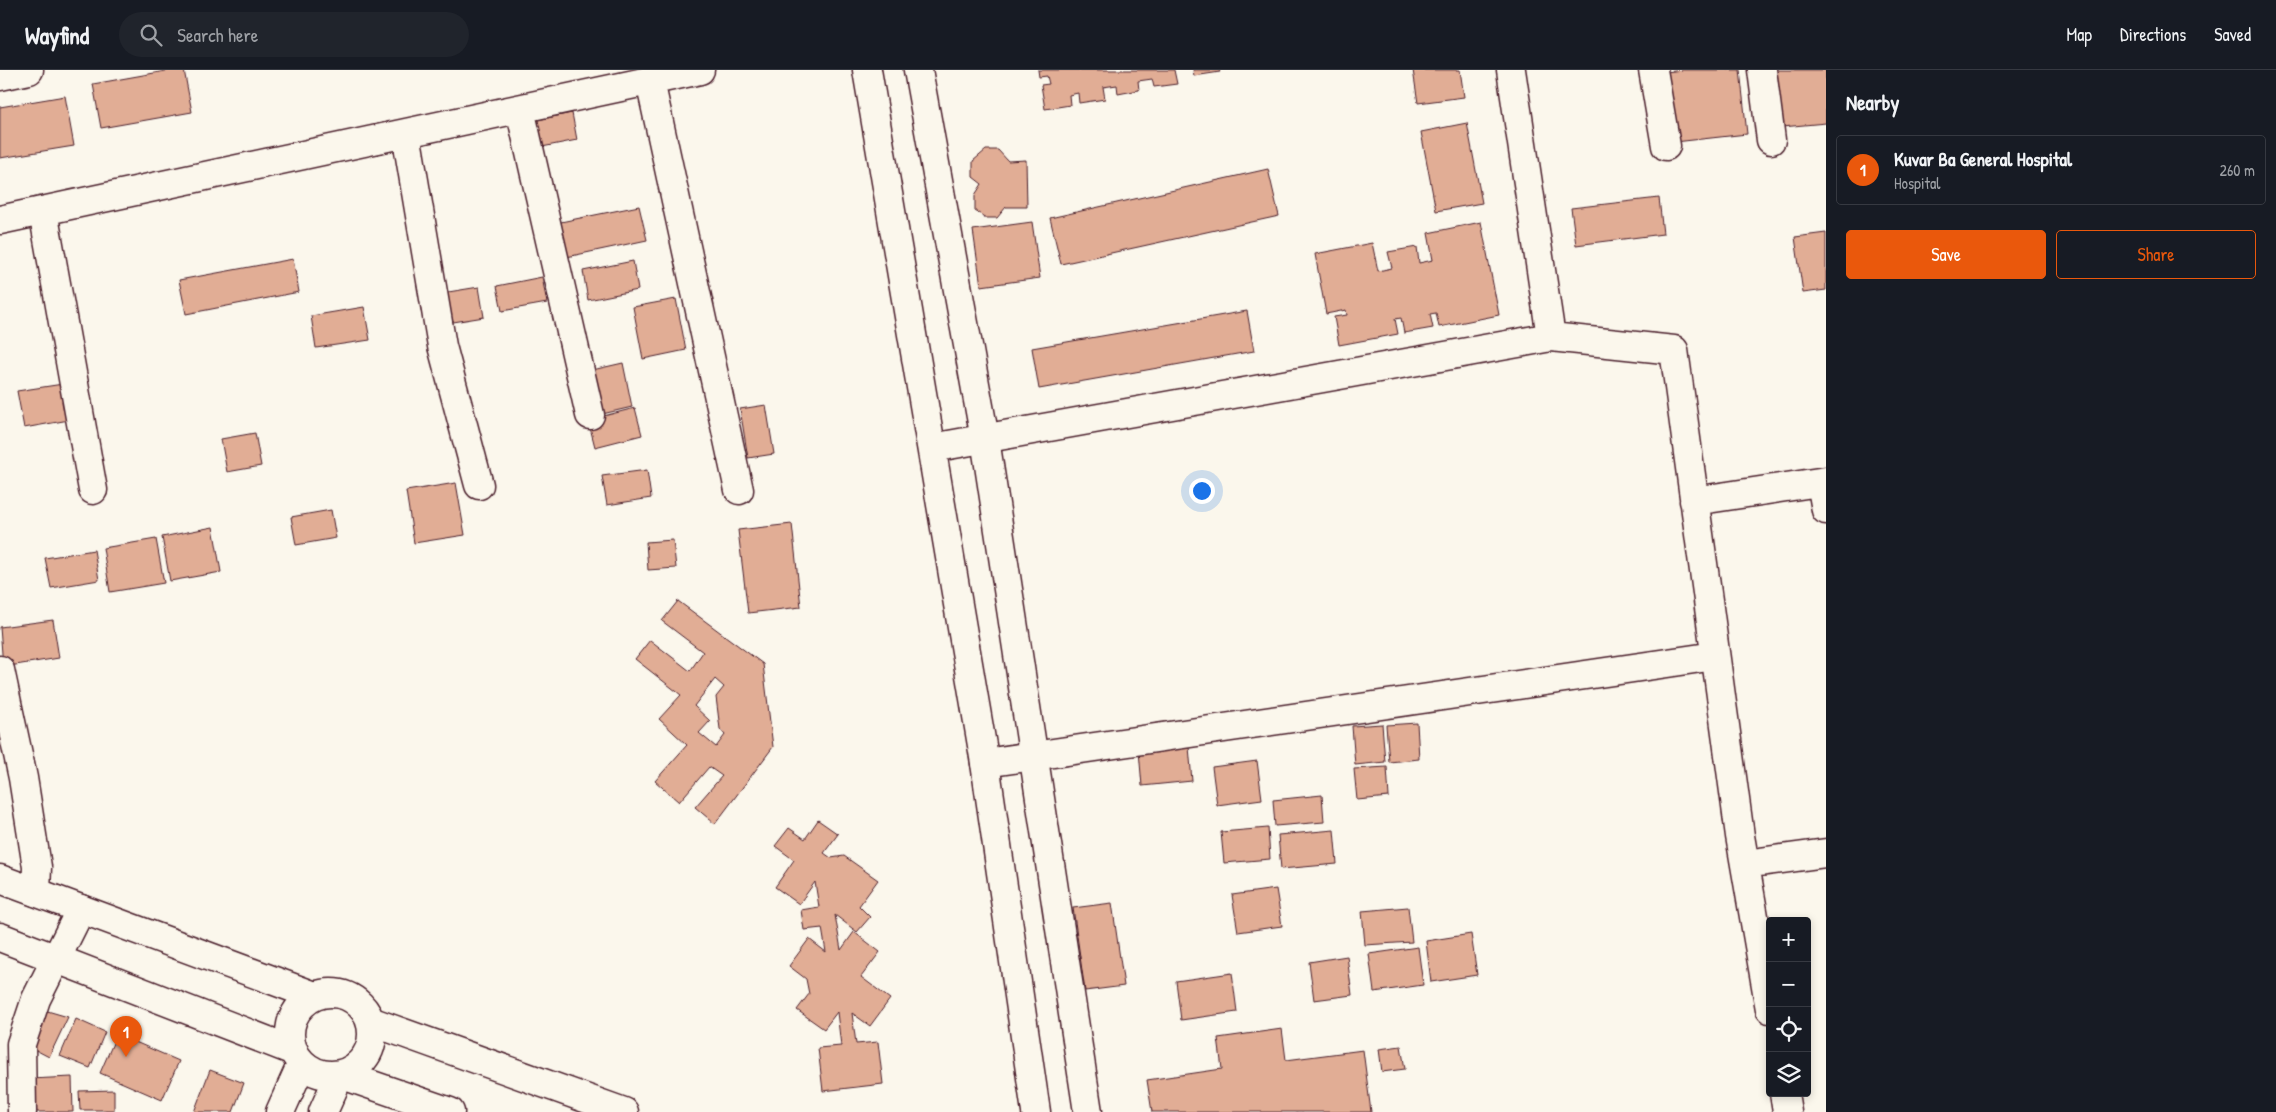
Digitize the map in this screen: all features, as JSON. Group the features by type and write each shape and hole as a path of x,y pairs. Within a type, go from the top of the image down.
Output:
{"street":[{"path":"0,76 28,70"},
{"path":"0,220 700,70"},
{"path":"867,70 985,763 1036,1112"},
{"path":"918,70 985,439 1088,1112"},
{"path":"1511,70 1550,338"},
{"path":"1652,70 1666,146"},
{"path":"1762,70 1771,140"},
{"path":"650,81 739,490"},
{"path":"520,109 590,415"},
{"path":"406,133 442,346 478,485"},
{"path":"43,211 92,490"},
{"path":"932,448 1550,338 1674,350 1745,864 1770,1007"},
{"path":"1694,501 1823,482 1826,510"},
{"path":"985,763 1715,656"},
{"path":"0,670 25,788 37,867 36,892"},
{"path":"1745,864 1826,853"},
{"path":"0,879 315,996"},
{"path":"22,1112 22,1044 36,999 58,959 81,909"},
{"path":"0,937 298,1057 313,1070 326,1074 340,1074 450,1112"},
{"path":"280,1112 298,1057 290,1039 291,1026 300,1008 315,996 328,993 342,995 354,1000 363,1009 370,1021 372,1034 370,1048 363,1060 352,1069 340,1074 322,1112"},
{"path":"370,1021 624,1112"},
{"path":"1785,1097 1787,1112"}],"building":[{"path":"171,70 184,70 192,112 101,128 93,84"},
{"path":"1038,70 1174,70 1177,84 1154,87 1152,79 1138,81 1139,90 1118,94 1117,85 1103,87 1105,99 1079,103 1078,93 1069,95 1070,105 1045,109 1041,85 1049,84 1047,76 1039,77"},
{"path":"1193,70 1219,70 1220,72 1194,76"},
{"path":"1413,70 1460,70 1464,97 1418,103"},
{"path":"1682,70 1740,70 1747,134 1675,142 1666,72"},
{"path":"1777,70 1826,70 1826,123 1782,127"},
{"path":"65,96 74,146 0,158 0,107"},
{"path":"572,113 577,140 532,149 527,122"},
{"path":"1467,123 1482,203 1436,211 1421,132"},
{"path":"986,150 998,150 1008,161 1026,160 1027,207 1006,207 997,218 986,218 975,211 975,195 982,184 973,177 973,161"},
{"path":"1268,169 1279,216 1061,264 1050,218"},
{"path":"1659,198 1663,234 1576,245 1571,208"},
{"path":"639,206 647,240 557,259 551,224"},
{"path":"1032,222 1040,278 981,286 973,230"},
{"path":"1481,222 1499,315 1439,327 1436,313 1430,314 1433,328 1404,333 1401,318 1395,319 1398,334 1339,345 1334,317 1347,315 1346,310 1326,314 1315,254 1372,243 1378,271 1392,268 1388,252 1417,247 1419,263 1433,260 1428,233"},
{"path":"1826,233 1826,290 1803,293 1795,237"},
{"path":"293,259 299,292 186,314 179,280"},
{"path":"633,261 638,290 588,300 583,271"},
{"path":"542,277 547,303 502,311 497,286"},
{"path":"479,287 484,317 441,324 436,294"},
{"path":"676,299 686,350 643,359 633,307"},
{"path":"364,307 370,340 316,348 311,316"},
{"path":"1247,311 1254,351 1039,389 1032,348"},
{"path":"623,363 632,407 598,415 588,371"},
{"path":"63,384 69,420 24,428 17,391"},
{"path":"766,405 774,454 748,458 740,409"},
{"path":"635,408 642,435 595,447 588,420"},
{"path":"255,433 261,466 227,472 221,439"},
{"path":"647,470 651,498 607,505 602,476"},
{"path":"456,483 465,535 414,543 406,491"},
{"path":"331,510 336,538 296,545 291,517"},
{"path":"792,524 801,607 748,613 738,530"},
{"path":"213,527 221,572 170,581 162,537"},
{"path":"156,539 164,583 110,592 103,548"},
{"path":"673,540 676,568 648,570 646,542"},
{"path":"94,550 99,580 51,588 45,558"},
{"path":"678,601 763,664 773,747 715,824 695,807 722,776 709,767 679,802 655,781 687,745 659,719 681,695 635,659 650,640 690,671 703,652 662,621","holes":["715,679 724,687 716,697 720,729 725,735 716,747 699,733 710,721 694,706"]},
{"path":"53,620 59,658 3,667 0,627"},
{"path":"1417,723 1419,759 1389,762 1386,725"},
{"path":"1382,724 1385,762 1355,765 1352,726"},
{"path":"1189,747 1192,781 1142,786 1139,751"},
{"path":"1257,761 1262,799 1217,805 1212,767"},
{"path":"1387,767 1389,797 1357,800 1354,769"},
{"path":"1322,795 1324,822 1275,826 1273,800"},
{"path":"818,820 838,834 824,853 831,858 844,856 878,880 859,906 870,917 857,932 835,915 841,950 854,932 880,952 861,977 890,999 870,1026 852,1013 856,1044 878,1042 883,1084 823,1091 818,1048 841,1046 837,1012 824,1029 797,1010 809,994 806,979 789,966 809,939 826,952 822,928 804,930 801,910 819,907 815,882 799,904 775,887 794,860 775,846 789,828 805,839"},
{"path":"1268,828 1270,859 1224,863 1221,832"},
{"path":"1334,830 1337,864 1281,869 1278,835"},
{"path":"1276,889 1282,926 1238,932 1232,895"},
{"path":"1112,903 1124,986 1085,991 1073,908"},
{"path":"1408,907 1412,942 1365,945 1362,911"},
{"path":"1471,934 1477,975 1431,982 1426,941"},
{"path":"1418,947 1423,985 1374,992 1369,954"},
{"path":"1347,956 1352,995 1314,1000 1309,962"},
{"path":"1232,973 1237,1012 1181,1020 1176,981"},
{"path":"44,1010 68,1017 49,1057 28,1046"},
{"path":"76,1019 105,1032 90,1068 60,1056"},
{"path":"1282,1029 1286,1060 1363,1050 1371,1112 1152,1112 1147,1080 1222,1069 1218,1038"},
{"path":"117,1034 179,1061 162,1100 100,1073"},
{"path":"1401,1046 1405,1069 1382,1072 1379,1049"},
{"path":"210,1070 244,1083 233,1112 194,1112"},
{"path":"72,1077 73,1112 31,1112 30,1079"},
{"path":"114,1090 114,1110 80,1110 79,1091"}],"place":[{"name":"Kuvar Ba General Hospital","path":"126,1057"}]}
